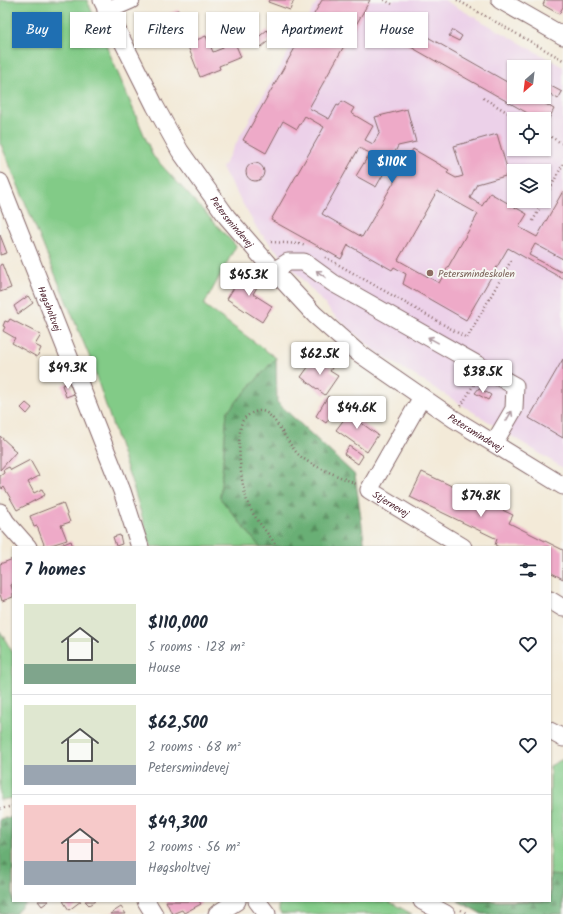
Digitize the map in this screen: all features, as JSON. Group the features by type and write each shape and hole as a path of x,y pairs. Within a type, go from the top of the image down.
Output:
{"street":[{"path":"104,5 131,0"},
{"path":"500,0 563,36"},
{"name":"Petersmindevej","path":"104,5 155,106 187,161 226,217 315,315 357,352 422,397 454,419 563,486"},
{"name":"Høgsholtvej","path":"0,182 122,491 140,546"},
{"path":"274,271 288,262 304,262 333,284 515,386 514,409 494,444"},
{"name":"Stjernevej","path":"422,397 369,490 461,546"},
{"path":"2,520 27,546"},
{"path":"551,601 563,608"},
{"path":"551,732 563,738"},
{"path":"147,902 154,914"},
{"path":"217,914 235,902"},
{"path":"258,902 267,914"},
{"path":"424,902 446,914"}],"path":[{"path":"384,0 392,4"},
{"path":"458,0 563,60"},
{"path":"483,98 507,112"},
{"path":"551,137 563,144"},
{"path":"551,187 563,164"},
{"path":"533,221 540,208"},
{"path":"266,241 275,244 300,244 309,248"},
{"path":"323,255 468,338"},
{"path":"459,355 512,259"},
{"path":"454,419 476,381"},
{"path":"276,546 247,500 243,478 240,438 242,422 246,416 260,411 266,413 272,418 300,457 369,490"},
{"path":"0,809 12,806"}],"shaded area":[{"name":"Petersmindeskolen","path":"318,0 444,0 551,60 507,60 507,104 551,104 551,60 563,67 563,468 375,351 336,317 258,230 222,168 291,48 357,48 357,12 311,12"}],"green space":[{"path":"0,0 87,0 92,12 70,12 70,48 107,48 153,156 236,246 204,305 276,358 227,412 220,498 259,546 151,546 133,486 90,358 0,142"},
{"path":"276,358 277,402 355,475 365,546 259,546 220,498 227,412"},
{"path":"0,631 12,651 12,798 0,800"},
{"path":"563,759 563,914 482,914 460,902 551,902 551,765"},
{"path":"12,817 12,902 26,902 15,914 0,914 0,819"},
{"path":"551,875 563,876 563,914 482,914 460,902 551,902"},
{"path":"279,902 390,902 412,914 281,914 279,911"}],"building":[{"path":"269,0 294,0 290,10 268,2"},
{"path":"322,0 370,0 357,23 357,12 315,12"},
{"path":"545,0 563,0 563,7 559,14 543,5"},
{"path":"267,30 267,42 261,47 259,45 259,37"},
{"path":"453,30 462,36 459,41 449,36"},
{"path":"206,36 206,48 211,48 213,52 223,48 237,48 241,57 219,66 220,69 200,77 189,48 198,48 198,39"},
{"path":"428,37 507,82 507,101 413,48 428,48"},
{"path":"295,48 343,48 309,108 329,119 337,105 339,106 342,101 354,108 351,113 373,126 365,140 373,144 380,132 375,117 407,109 416,142 398,146 393,156 405,163 413,149 449,170 447,173 456,178 463,176 454,146 497,134 507,168 507,176 477,184 470,198 482,206 490,193 507,203 507,208 516,208 527,214 519,227 537,237 563,191 563,259 535,244 529,255 561,272 563,268 563,279 508,248 466,320 403,284 406,274 394,267 392,270 348,245 341,259 271,220 324,127 305,116 297,129 283,121 266,153 243,140","holes":["359,148 370,153 356,176 376,187 389,164 401,170 362,237 322,214","437,191 478,214 439,283 398,260"]},
{"path":"551,86 562,92 558,99 551,94"},
{"path":"512,104 546,104 554,109 551,115 551,112 526,112"},
{"path":"255,163 261,166 264,172 261,178 255,181 249,178 246,172 249,166"},
{"path":"0,235 7,253 0,255"},
{"path":"2,264 11,288 0,292 0,265"},
{"path":"245,270 261,280 253,294 272,306 262,322 227,299"},
{"path":"28,296 33,303 18,314 14,306"},
{"path":"10,319 41,335 35,345 41,348 37,357 12,343 15,338 3,331 5,321 8,322"},
{"path":"314,359 321,364 322,361 332,368 330,371 338,376 325,395 301,377"},
{"path":"563,359 563,438 529,418"},
{"path":"69,382 74,394 66,397 62,385"},
{"path":"479,388 491,395 488,400 475,393"},
{"path":"328,396 339,403 326,423 316,416"},
{"path":"26,403 32,408 27,414 21,408"},
{"path":"354,406 365,414 360,422 378,435 367,452 336,430"},
{"path":"0,436 16,452 0,470"},
{"path":"349,446 363,456 358,464 344,454"},
{"path":"30,460 39,476 28,482 34,493 42,489 45,495 17,510 4,487 2,489 0,485 0,476 4,473 3,470 9,467 11,470"},
{"path":"422,472 513,515 509,523 563,550 563,579 551,573 551,546 497,546 495,545 497,539 410,497"},
{"path":"63,503 70,522 61,525 67,540 45,546 37,526 34,527 30,516"},
{"path":"120,535 122,544 116,546 113,537"},
{"path":"71,541 73,546 58,546"},
{"path":"12,559 12,597 2,601 0,594 0,564"},
{"path":"39,902 48,902 42,906"},
{"path":"64,902 80,902 69,910"},
{"path":"86,902 94,902 89,905"},
{"path":"166,902 200,902 201,904 184,913 182,910 172,914"},
{"path":"121,907 126,914 110,914"}],"place":[{"name":"Petersmindeskolen","path":"430,273"}]}
